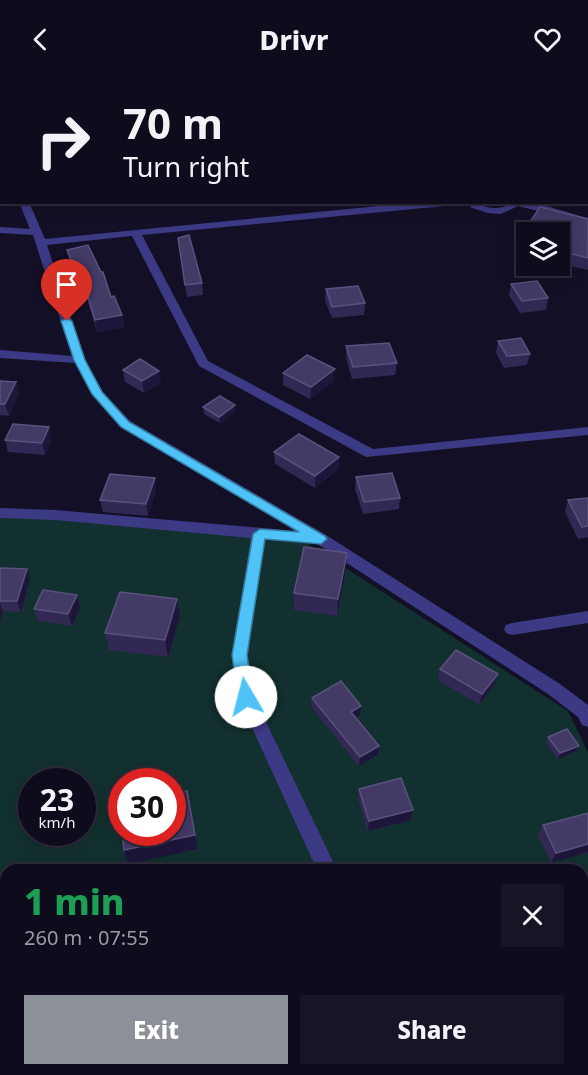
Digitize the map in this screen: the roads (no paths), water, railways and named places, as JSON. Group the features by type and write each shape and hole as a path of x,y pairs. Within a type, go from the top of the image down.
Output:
{"street":[{"path":"25,204 79,360 98,394 125,424 321,539 554,689 584,712 588,720"},
{"path":"0,230 38,237 136,234 435,204"},
{"path":"473,204 478,208 494,211 509,209 516,204"},
{"path":"521,204 588,221"},
{"path":"136,234 203,363 371,454 588,431"},
{"path":"0,354 79,360"},
{"path":"0,513 67,516 321,539"},
{"path":"260,534 240,655 246,697 324,864"},
{"path":"512,629 588,617"}]}
